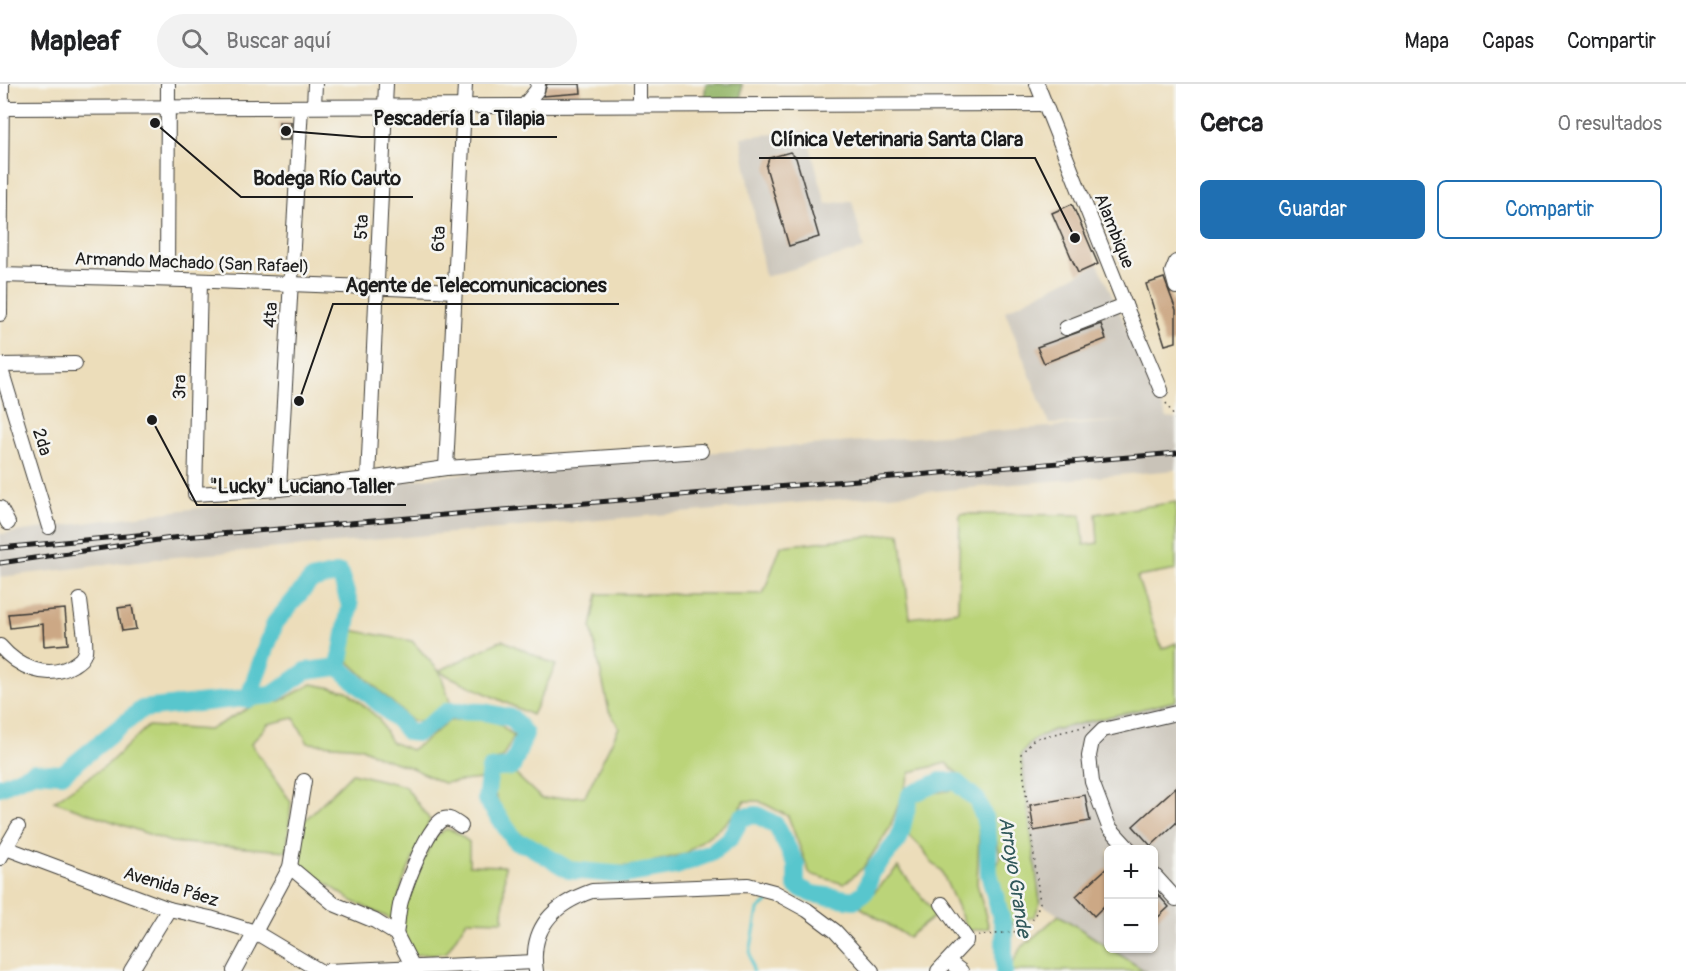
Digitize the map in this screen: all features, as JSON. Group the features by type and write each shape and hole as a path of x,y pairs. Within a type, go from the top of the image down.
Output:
{"street":[{"path":"0,314 2,84"},
{"path":"167,278 168,84"},
{"name":"4ta","path":"279,489 291,285 308,107 315,84"},
{"name":"5ta","path":"368,479 387,84"},
{"name":"6ta","path":"446,468 465,84"},
{"path":"523,107 537,90 538,84"},
{"path":"639,84 639,105"},
{"name":"Alambique","path":"1037,84 1161,390"},
{"path":"1,108 1044,104"},
{"path":"1176,262 1172,272 1176,287"},
{"name":"Armando Machado (San Rafael)","path":"0,275 167,278 455,291"},
{"name":"3ra","path":"200,281 195,494 279,489"},
{"path":"1066,328 1125,305"},
{"path":"0,366 75,364"},
{"name":"2da","path":"0,366 49,527"},
{"path":"279,489 446,468 701,451"},
{"path":"0,508 8,523"},
{"path":"0,646 8,655 28,669 50,673 66,669 81,660 85,651 80,600"},
{"path":"1127,845 1109,826 1092,782 1089,756 1092,741 1103,730 1176,713"},
{"path":"234,971 290,867 304,781"},
{"path":"396,934 401,903 425,842 438,822 444,819 451,819 460,826"},
{"path":"3,853 18,827"},
{"name":"Avenida Páez","path":"3,853 169,909 210,918 255,932 320,971"},
{"path":"290,867 334,904 375,921 396,934 413,968"},
{"path":"1158,879 1176,899"},
{"path":"327,971 536,967 534,951 537,937 556,909 574,897 592,891 748,885 774,892 807,910 835,931 872,971"},
{"path":"942,904 966,938 966,942 943,966 961,971"},
{"path":"131,971 169,909"}],"path":[{"path":"1161,390 1176,420"},
{"path":"966,942 983,934 1021,931 1031,924 1040,903 1021,754 1034,739 1100,722"}],"shaded area":[{"path":"806,131 826,204 852,201 864,249 765,277 741,137"},
{"path":"1098,264 1167,418 1176,419 1176,470 164,558 0,577 0,534 505,468 1129,421 1049,424 1005,311"},
{"path":"1176,701 1176,971 1145,971 1116,953 1158,953 1158,845 1104,845 1104,944 1040,903 1021,754 1034,739 1053,730"}],"green space":[{"path":"706,84 742,84 741,99 704,99"},
{"path":"1176,502 1176,570 1137,577 1162,649 1176,643 1176,701 1053,730 1034,739 1021,754 1040,903 1035,916 1010,925 994,871 1001,857 984,797 946,763 911,772 889,829 864,867 844,884 810,874 788,816 759,801 745,801 722,826 684,854 639,865 613,867 569,864 533,843 508,824 495,794 495,772 515,774 542,799 585,796 619,727 609,711 591,627 598,594 763,594 781,546 900,533 910,618 958,611 960,514 1081,515 1084,545 1098,543 1096,514"},
{"path":"350,630 412,641 439,671 502,640 556,665 532,715 440,672 450,702 425,721 412,721 346,659"},
{"path":"312,684 347,691 378,718 391,742 411,750 449,721 474,718 498,723 514,736 502,758 488,762 481,779 443,783 360,747 308,743 294,718 268,724 251,744 291,802 287,851 171,842 54,801 108,764 148,726 209,730 254,705 280,701"},
{"path":"352,773 405,786 430,820 403,882 393,920 354,902 297,863 304,821"},
{"path":"954,790 975,809 979,835 977,884 989,928 968,931 941,870 931,862 924,850 907,833 915,802 932,793"},
{"path":"446,829 454,831 469,842 469,865 505,866 503,921 467,920 446,953 414,955 402,931 406,902 433,838"},
{"path":"898,867 936,915 908,937 860,907"},
{"path":"1059,915 1104,944 1104,953 1117,953 1145,971 1009,971 1020,949"}],"building":[{"path":"547,84 580,84 581,93 543,96"},
{"path":"279,122 291,122 290,140 279,140"},
{"path":"790,152 796,158 819,237 789,246 766,167 769,158"},
{"path":"1072,204 1098,264 1078,273 1052,213"},
{"path":"1164,278 1176,310 1176,342 1165,345 1146,284"},
{"path":"1101,324 1106,339 1044,363 1037,347"},
{"path":"132,606 136,629 122,631 118,608"},
{"path":"65,609 68,644 44,646 43,624 10,628 8,614"},
{"path":"1176,787 1176,823 1152,845 1133,826"},
{"path":"1085,795 1090,821 1034,831 1030,805"},
{"path":"1104,871 1104,906 1094,916 1076,896"},
{"path":"1158,895 1169,907 1158,917"}],"waterway":[{"name":"Arroyo Grande","path":"248,699 275,623 311,580 340,573 350,606 339,667"},
{"name":"Arroyo Grande","path":"0,787 34,772 62,774 142,709 272,695 306,671 339,667 399,721 408,732 418,733 448,711 484,712 512,718 525,734 512,767 490,769 486,799 516,842 528,845 569,870 625,875 676,866 711,853 730,838 742,817 757,815 776,825 796,864 796,886 812,894 854,900 865,892 872,872 899,839 910,795 941,781 956,782 977,800 984,817 988,835 989,873 1004,929 1004,971"},
{"path":"753,971 750,953 758,910 771,899"}],"railway":[{"path":"0,563 172,538 1176,453"},
{"path":"0,548 148,534"}],"place":[{"name":"Bodega Río Cauto","path":"155,123"},
{"name":"Pescadería La Tilapia","path":"286,131"},
{"name":"Clínica Veterinaria Santa Clara","path":"1075,238"},
{"name":"Agente de Telecomunicaciones","path":"299,401"},
{"name":"\"Lucky\" Luciano Taller","path":"152,420"}]}
